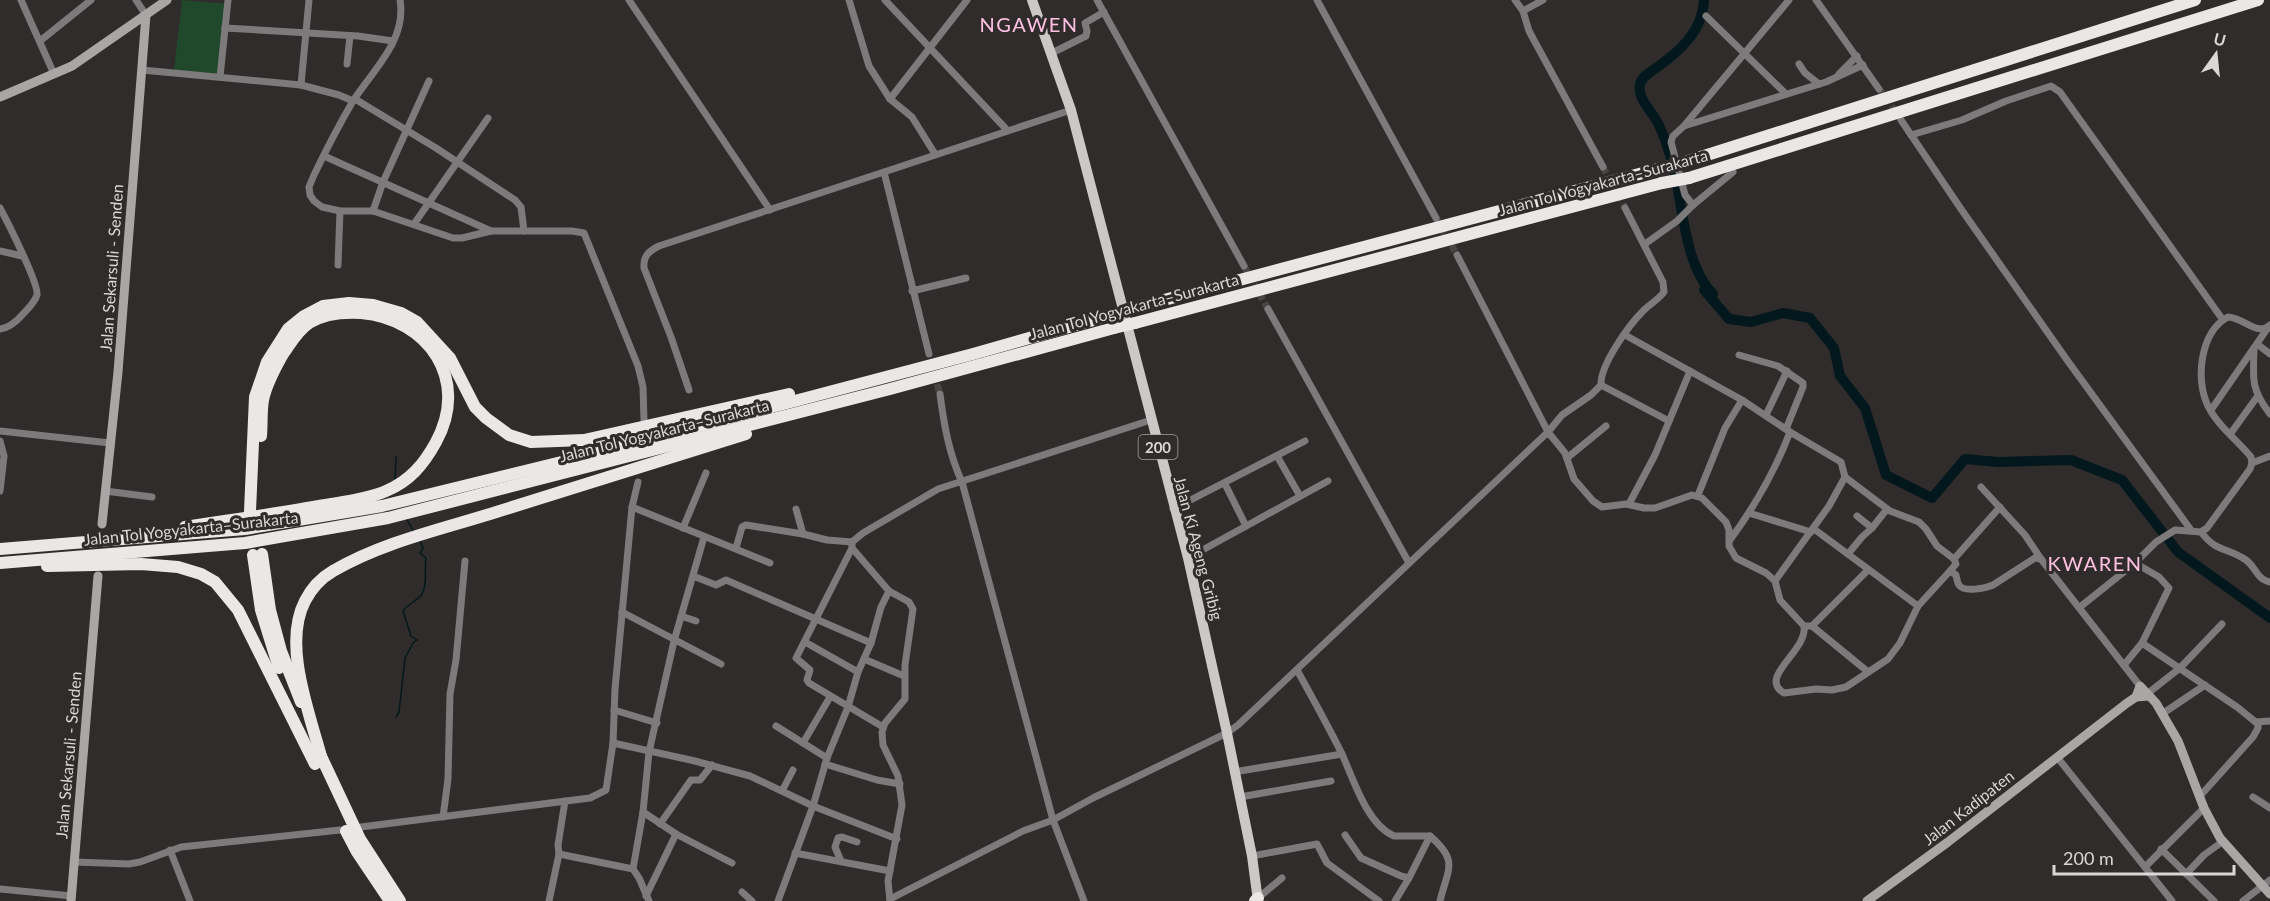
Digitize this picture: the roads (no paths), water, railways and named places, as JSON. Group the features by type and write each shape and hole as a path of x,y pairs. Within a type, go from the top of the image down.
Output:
{"highway":[{"name":"Jalan Tol Yogyakarta–Surakarta","path":"0,549 68,545 267,526 382,506 590,455 1685,162 2195,0"},
{"name":"Jalan Tol Yogyakarta–Surakarta","path":"0,564 245,543 388,518 890,389 1662,183 1689,178 2258,0"},
{"path":"68,545 352,500 386,491 408,479 424,464 447,418 448,390 442,363 430,346 410,327 396,320 372,314 348,312 326,315 296,334 276,366 264,399 254,511 255,397 267,362 288,329 304,316 323,306 349,303 373,306 401,313 417,322 450,358 466,391 486,418 509,435 531,442 584,440 973,354"},
{"path":"319,762 297,662 297,622 305,601 316,584 331,572 388,546 890,389"},
{"path":"258,555 281,651 319,762 357,852 390,901"},
{"path":"0,564 178,567 201,574 215,582 238,610 360,839 400,901"}],"main road":[{"name":"Jalan Ki Ageng Gribig","path":"1032,0 1071,110 1173,509 1188,558 1252,856 1257,900"}],"street":[{"path":"21,0 54,74"},
{"path":"40,41 91,0"},
{"path":"136,0 146,15"},
{"path":"0,97 72,66 167,0"},
{"path":"220,77 228,0"},
{"path":"301,85 309,0"},
{"path":"400,0 402,21 393,41 354,100 311,180 310,195 322,207 340,211 373,211 458,239 491,231 578,231 585,235 638,366 643,387 644,420"},
{"path":"629,0 770,210"},
{"path":"849,0 869,66 890,99 912,117 935,154"},
{"path":"885,0 1007,130"},
{"path":"890,99 967,0"},
{"path":"1097,0 1244,267"},
{"path":"1317,0 1436,218"},
{"path":"1515,0 1523,11 1529,31 1604,167"},
{"path":"1523,11 1543,0"},
{"path":"1694,205 1685,195 1671,142 1673,136 1684,126 1789,0"},
{"path":"1816,0 1879,89"},
{"path":"1052,52 1086,36 1085,23 1104,12"},
{"name":"Jalan Sekarsuli - Senden","path":"102,524 118,372 146,15"},
{"path":"1706,16 1786,94"},
{"path":"225,28 393,41"},
{"path":"347,64 350,36"},
{"path":"1835,78 1857,56"},
{"path":"1799,64 1805,73 1819,84"},
{"path":"1684,126 1819,84 1863,65"},
{"path":"142,70 301,85 354,100 457,162 519,203 524,231"},
{"path":"373,211 383,182 429,81"},
{"path":"1911,135 1962,120 2006,101 2051,86 2055,88 2125,181 2223,320"},
{"path":"689,390 644,268 644,258 647,254 659,246 1071,110"},
{"path":"414,224 488,118"},
{"path":"1901,120 2067,360 2191,530"},
{"path":"324,156 491,231"},
{"path":"884,172 929,354"},
{"path":"1645,244 1677,221 1733,172"},
{"path":"0,208 35,279 37,295 22,316 9,327 0,329"},
{"path":"1601,385 1600,376 1609,359 1642,312 1664,292 1665,287 1625,208"},
{"path":"338,265 340,211"},
{"path":"0,251 22,256"},
{"path":"1457,255 1548,432 1562,448 1574,479 1596,504 1605,507 1629,504 1642,508 1655,508 1691,495 1698,495 1726,522 1729,530 1729,546 1736,558 1766,573 1775,581 1780,600 1808,626 1867,671"},
{"path":"912,291 966,278"},
{"path":"1268,309 1409,563"},
{"path":"2201,532 2213,521 2252,463 2250,457 2211,410 2203,388 2204,353 2209,338 2228,317 2236,317 2257,328 2268,327"},
{"path":"2211,410 2268,327"},
{"path":"1625,335 1742,400 1841,462 1844,480 1775,581"},
{"path":"2255,345 2270,354"},
{"path":"2255,345 2253,380 2257,397 2270,414"},
{"path":"1729,542 1778,463 1803,386 1803,383 1778,366 1739,355"},
{"path":"1629,504 1655,455 1690,371"},
{"path":"1766,415 1787,371"},
{"path":"736,548 742,527 746,525 852,545 888,591 909,602 913,609 904,676 904,702 883,727 883,745 900,783 903,810 888,880 890,900 1023,831 1053,820 1227,733 1298,670 1548,432 1562,415 1591,395 1601,385"},
{"path":"1601,385 1669,422"},
{"path":"940,394 953,462 962,482 1053,820 1084,901"},
{"path":"2231,434 2257,397"},
{"path":"1698,495 1725,429 1742,400"},
{"path":"883,727 807,681 810,670 797,660 852,545 863,533 929,494 1151,420"},
{"path":"1567,458 1606,426"},
{"path":"0,431 110,443"},
{"path":"0,441 4,456 0,491"},
{"path":"1173,509 1305,441"},
{"path":"1277,456 1300,496"},
{"path":"2252,463 2270,456"},
{"path":"682,528 706,473"},
{"path":"1844,480 1887,510 1919,522 1953,566 1959,586 1968,589 1993,585 2031,560 2041,559"},
{"path":"1188,558 1328,481"},
{"path":"361,827 590,798 606,790 632,507 638,482"},
{"path":"1225,484 1246,526"},
{"path":"1980,487 2025,535 2096,631 2162,714 2178,741 2194,784 2201,795 2204,808 2222,842 2268,887 2244,901"},
{"path":"105,491 152,497"},
{"path":"632,507 770,563"},
{"path":"1868,570 1808,626 1804,638 1778,672 1776,685 1780,692 1788,694 1816,689 1832,690 1852,684 1867,671 1888,659 1900,643 1918,606 2000,507"},
{"path":"796,509 803,534"},
{"path":"1848,554 1887,510"},
{"path":"1749,513 1812,530 1918,606"},
{"path":"1857,516 1872,528"},
{"path":"2079,607 2135,563 2156,542 2178,530 2201,532 2211,544 2247,560 2261,579 2270,582"},
{"path":"648,899 633,869 643,812 649,752 674,641 704,537"},
{"path":"443,817 448,779 450,694 456,660 465,561"},
{"path":"2124,664 2142,643 2169,588 2159,577 2135,563"},
{"name":"Jalan Sekarsuli - Senden","path":"71,899 98,576"},
{"path":"693,576 716,585 726,580 818,618 871,643"},
{"path":"778,901 888,591"},
{"path":"622,612 721,664"},
{"path":"681,616 696,621"},
{"path":"2140,686 2136,697 2148,695 2180,668 2222,624"},
{"path":"805,642 858,672"},
{"path":"2142,643 2256,722 2258,728 2253,737 2201,795"},
{"path":"864,658 904,676"},
{"path":"1298,670 1371,814 1388,834 1400,837 1430,836 1442,846 1450,860 1440,901"},
{"path":"2162,714 2205,685"},
{"path":"803,743 830,696"},
{"name":"Jalan Kadipaten","path":"1868,901 2136,697"},
{"path":"614,710 657,723"},
{"path":"2256,722 2270,721"},
{"path":"776,726 826,761 877,780 900,783"},
{"path":"612,743 712,765 750,776 813,806 897,839"},
{"path":"1234,772 1342,754"},
{"path":"2056,757 2172,901"},
{"path":"660,824 691,780 700,780 712,765"},
{"path":"782,791 793,770"},
{"path":"1240,797 1331,781"},
{"path":"2253,797 2270,808"},
{"path":"549,901 559,854 558,845 565,801"},
{"path":"2145,867 2204,808"},
{"path":"643,812 676,834 732,863"},
{"path":"75,862 129,864 170,850 219,842 340,830"},
{"path":"648,899 676,834"},
{"path":"1345,835 1361,858 1409,878"},
{"path":"1395,901 1430,836"},
{"path":"841,861 835,847 838,838 842,837 857,842"},
{"path":"2186,874 2204,855 2222,842"},
{"path":"1252,856 1317,844 1327,863 1379,901"},
{"path":"2161,849 2214,901"},
{"path":"170,850 190,901"},
{"path":"795,853 890,871"},
{"path":"559,854 633,869"},
{"path":"1257,900 1282,878"},
{"path":"0,889 71,899"},
{"path":"742,892 752,901"}],"waterway":[{"path":"1704,0 1703,11 1688,40 1673,55 1644,77 1640,90 1643,101 1659,125 1669,151 1689,247 1695,265 1713,294"},
{"path":"1704,290 1729,319 1751,322 1783,313 1810,318 1834,348 1840,376 1865,408 1886,475 1932,498 1965,459 1998,462 2071,460 2122,480 2178,552 2270,618"},
{"path":"395,481 396,457"},
{"path":"406,518 414,532"},
{"path":"396,717 399,712 405,658 417,640 411,636 403,611 422,594 425,585 426,558 420,553 423,548 420,541"}],"tunnel":[{"path":"1879,89 1898,115"},
{"path":"1603,167 1625,208"},
{"path":"1436,218 1457,255"},
{"path":"1244,266 1268,309"},
{"path":"934,374 940,394"}],"district":[{"name":"NGAWEN","path":"1029,24"},
{"name":"KWAREN","path":"2095,563"}]}
